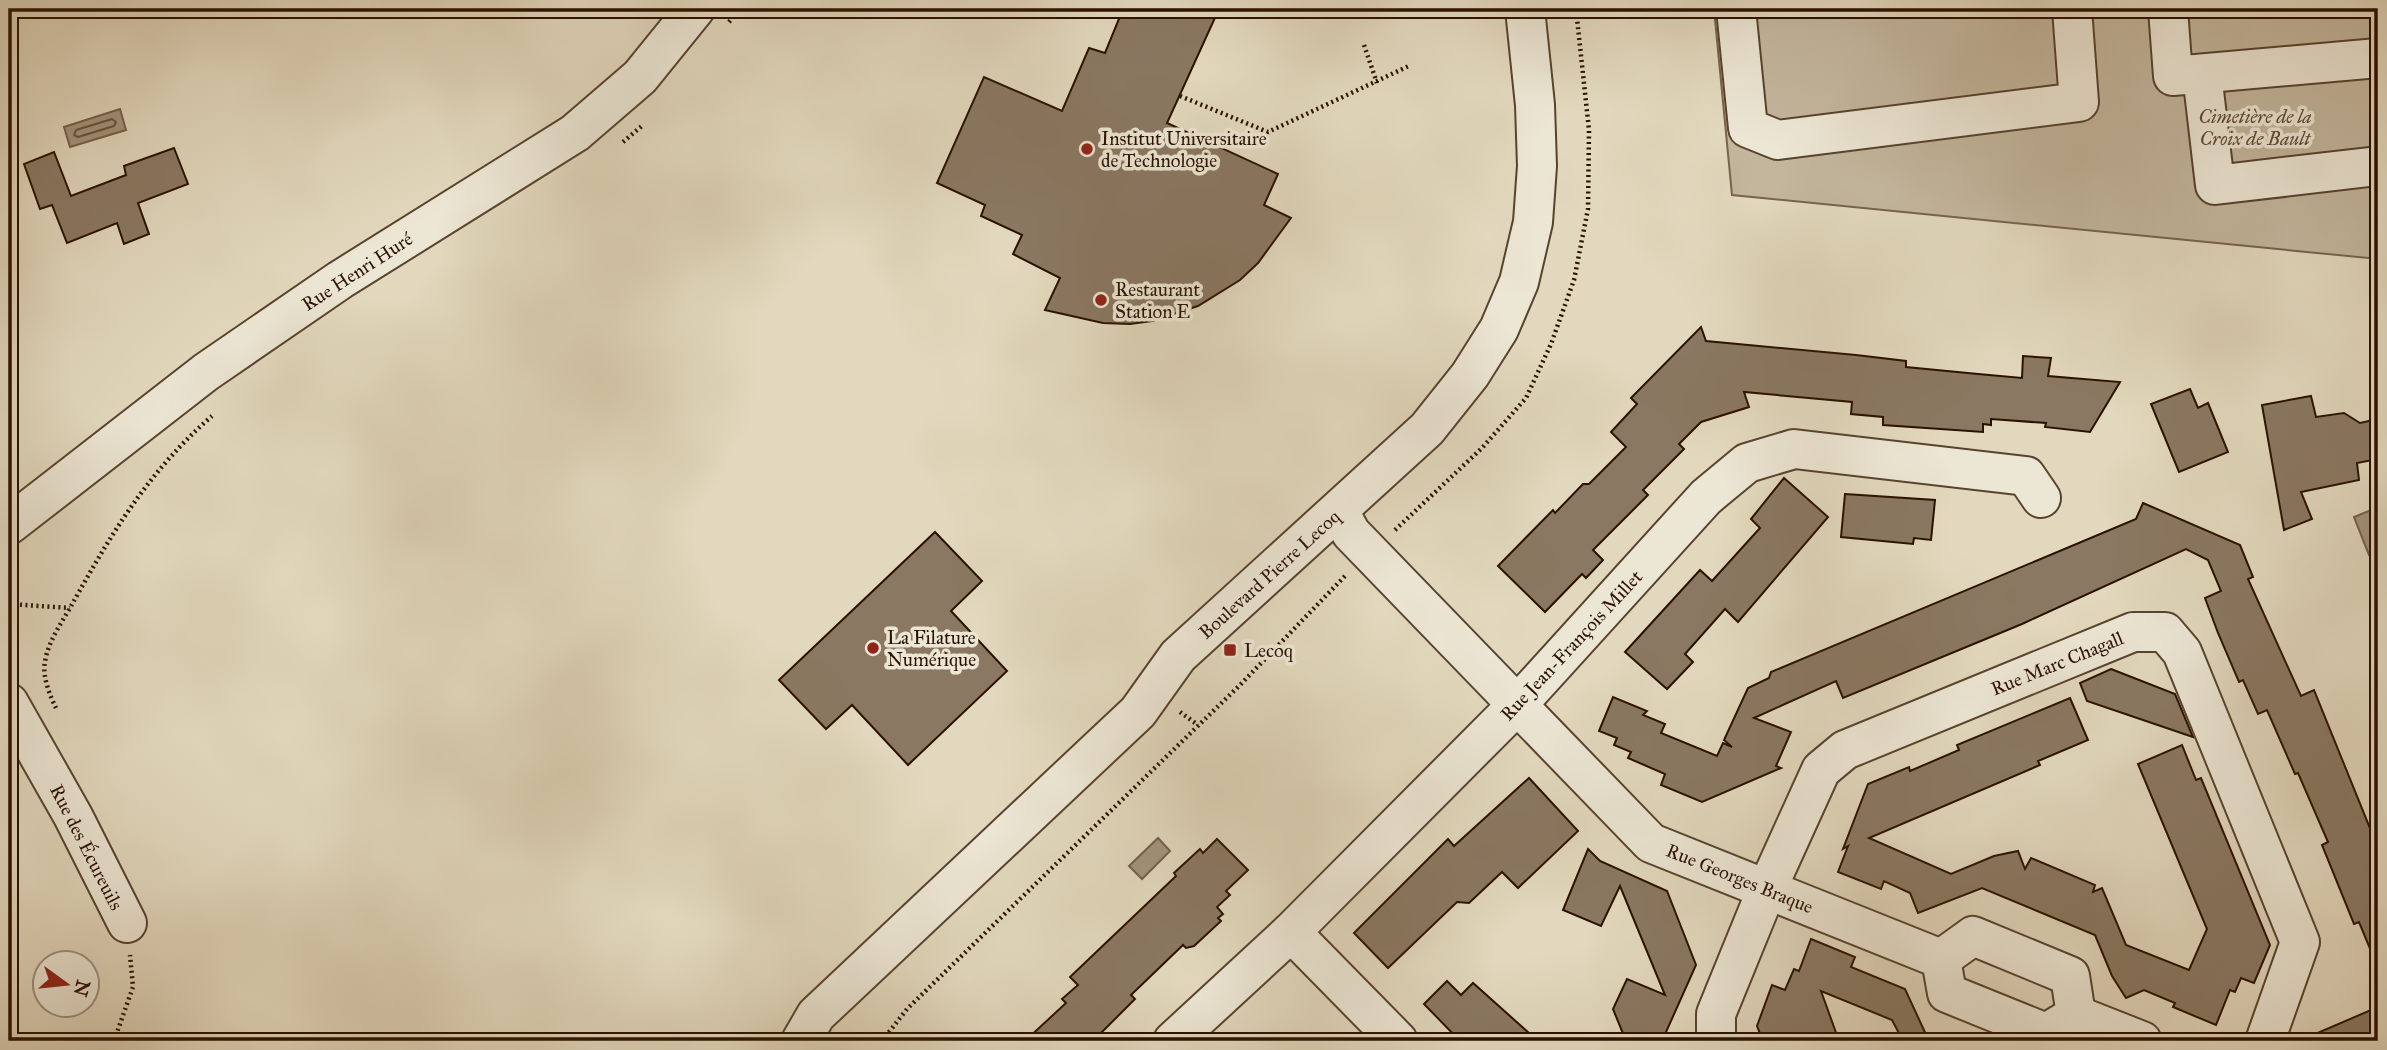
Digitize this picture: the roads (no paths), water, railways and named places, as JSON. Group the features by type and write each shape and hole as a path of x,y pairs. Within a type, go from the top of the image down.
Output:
{"street":[{"name":"Boulevard Pierre Lecoq","path":"801,1041 816,1015 1138,712 1178,656 1427,429 1470,375 1499,329 1519,282 1533,222 1537,166 1535,105 1525,9"},
{"path":"1736,9 1748,128 1778,139 2079,102 2073,9"},
{"path":"2168,9 2173,76 2378,58"},
{"name":"Rue Henri Huré","path":"9,525 26,515 108,446 273,326 340,280 575,133 709,19"},
{"path":"2202,74 2215,185 2378,166"},
{"name":"Rue Jean-François Millet","path":"1173,1041 1291,932 1518,704 1706,497 1748,463 1794,449 2026,476 2041,498"},
{"name":"Rue Georges Braque","path":"1339,510 1351,533 1651,843 1941,959"},
{"name":"Rue Marc Chagall","path":"1716,1041 1716,1014 1767,888 1821,770 1845,750 2133,632 2165,632 2182,652 2300,942 2265,1041"},
{"name":"Rue des Écureuils","path":"9,702 73,816 127,923"},
{"path":"1291,932 1398,1041"},
{"path":"1973,936 2070,976 2076,1014 2046,1033 1959,998 1947,993 1941,959 1973,936"},
{"path":"2076,1014 2142,1041"}],"water":[{"path":"120,109 126,130 70,147 64,127"},
{"path":"2371,510 2378,529 2378,552 2369,555 2354,517"},
{"path":"1158,838 1170,851 1142,879 1129,866"}],"place":[{"name":"Institut Universitaire de Technologie","path":"1087,149"},
{"name":"Restaurant Station E","path":"1101,300"},
{"name":"La Filature Numérique","path":"873,648"},
{"name":"Lecoq","path":"1230,650"}],"park label":[{"name":"Cimetière de la Croix de Bault","path":"2255,127"}]}
